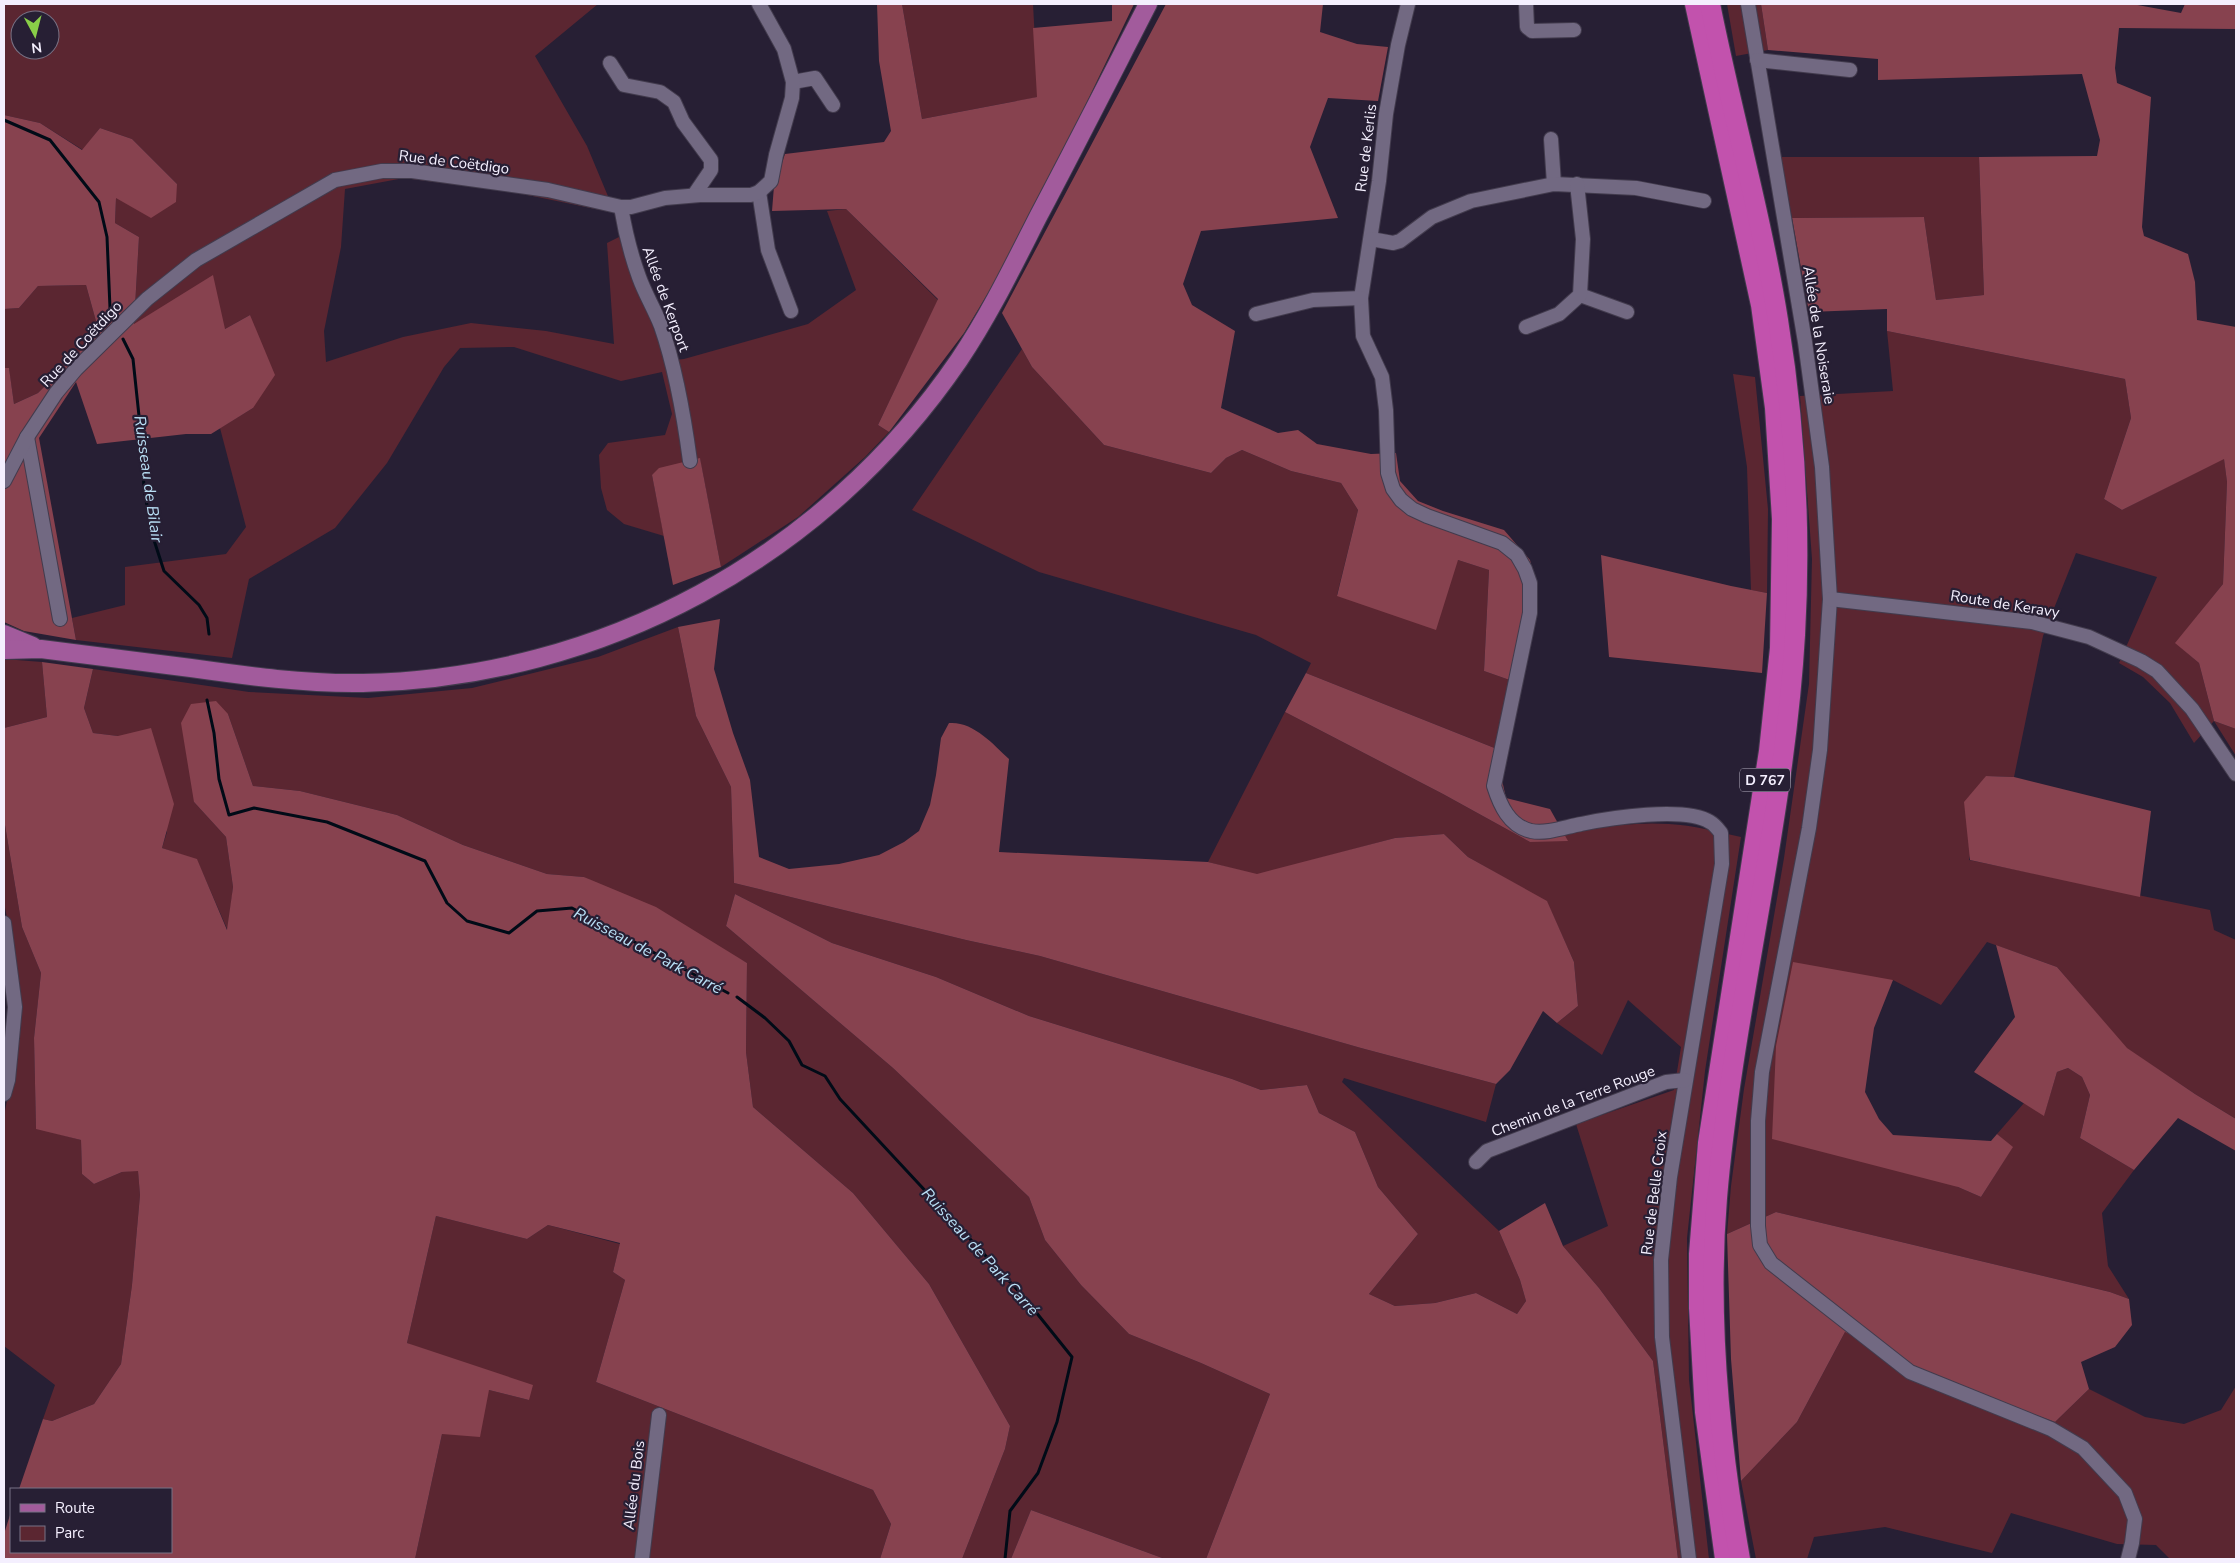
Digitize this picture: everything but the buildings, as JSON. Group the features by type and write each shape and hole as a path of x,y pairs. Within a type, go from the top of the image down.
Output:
{"highway":[{"name":"D 767","path":"1695,4 1760,305 1775,408 1782,519 1780,648 1769,751 1708,1143 1699,1254 1699,1325 1704,1412 1725,1559"},
{"name":"D 767","path":"1710,4 1778,318 1792,442 1797,528 1795,634 1785,739 1730,1095 1716,1209 1714,1283 1716,1366 1724,1459 1740,1559"}],"main road":[{"path":"4,650 41,649 302,681 359,683 415,681 479,671 541,658 580,646 656,616 730,577 815,518 858,480 923,408 960,359 996,300 1148,4"},
{"path":"4,634 41,649"}],"street":[{"path":"760,4 784,49 794,82 792,98 771,180 759,192 768,250 791,311"},
{"name":"Rue de Kerlis","path":"1408,4 1398,46 1386,114 1371,240 1361,298 1363,336 1382,378 1386,410 1388,473 1393,488 1401,500 1412,509 1502,542 1517,555 1530,583 1530,613 1494,786 1501,807 1514,822 1531,831 1548,831 1620,817 1663,815 1694,817 1710,822 1721,833"},
{"path":"1526,4 1527,27 1532,31 1574,30"},
{"name":"Allée de la Noiseraie","path":"1748,4 1805,342 1821,457 1828,533 1830,599 1820,750 1809,828 1762,1072 1758,1121 1758,1226 1760,1245 1770,1263 1910,1372 2052,1429 2083,1448 2125,1493 2135,1519 2128,1559"},
{"path":"1757,60 1850,70"},
{"path":"610,63 624,84 660,92 674,102 683,122 711,160 711,170 694,195"},
{"path":"794,82 815,78 833,105"},
{"path":"1551,139 1554,184"},
{"name":"Rue de Coëtdigo","path":"4,481 27,438 56,393 76,370 147,299 196,260 335,180 382,171 412,171 548,190 621,207 665,198 694,195 739,196 759,192"},
{"path":"1371,240 1393,243 1400,241 1432,217 1471,201 1554,184 1636,188 1704,200"},
{"path":"1526,326 1560,314 1580,295 1582,239 1577,184"},
{"name":"Allée de Kerport","path":"621,207 625,232 639,277 660,325 672,367 685,425 690,461"},
{"path":"1580,295 1627,312"},
{"path":"1256,314 1313,300 1361,298"},
{"path":"27,438 60,619"},
{"name":"Route de Keravy","path":"1830,599 2032,622 2089,637 2158,671 2192,709 2236,774"},
{"name":"Rue de Belle Croix","path":"1689,1559 1662,1327 1661,1260 1670,1177 1722,864 1721,833"},
{"path":"4,923 15,1007 8,1080 4,1094"},
{"name":"Chemin de la Terre Rouge","path":"1476,1162 1487,1152 1666,1082 1685,1080"},
{"name":"Allée du Bois","path":"642,1559 659,1415"}],"green space":[{"path":"4,4 598,4 535,56 587,146 615,213 513,192 404,178 345,189 341,247 324,331 326,362 403,337 471,323 546,331 614,344 607,243 619,237 666,361 684,359 808,324 856,290 827,211 846,209 938,300 878,425 889,432 865,457 798,517 721,567 700,459 652,475 664,536 624,524 607,510 601,488 599,455 608,443 665,435 672,414 662,372 621,381 514,347 460,348 444,367 387,463 335,528 249,579 232,658 76,640 72,618 125,605 125,567 226,554 246,527 220,428 253,408 250,315 225,329 134,324 139,237 115,223 116,198 177,184 132,139 100,128 83,150 40,123 4,115"},
{"path":"902,4 1033,4 1038,97 922,119"},
{"path":"1727,4 1761,4 1768,50 1736,56"},
{"path":"1780,157 1979,157 1984,295 1936,300 1924,217 1792,218"},
{"path":"86,285 99,332 38,393 14,404 9,369 4,368 4,309 19,308 38,286"},
{"path":"1887,331 2125,379 2131,418 2104,499 2122,510 2224,458 2227,482 2223,584 2176,643 2199,663 2214,721 2194,743 2170,703 2143,677 2119,663 2157,577 2076,553 2043,636 2014,777 1986,776 1969,860 2210,910 2214,930 2236,940 2236,1119 2126,1048 2057,967 1987,942 1941,1005 1893,980 1776,1046 1958,1187 1981,1197 2012,1148 1997,1134 2024,1103 2044,1115 2057,1072 2068,1068 2082,1077 2090,1095 2080,1138 2134,1170 2102,1213 2108,1266 2129,1299 2110,1292 1776,1212 1727,1234 1731,1186 1744,1089 1784,858 1809,684 1812,559 1800,396 1893,391"},
{"path":"1022,349 1032,367 1104,445 1211,473 1226,458 1242,450 1291,471 1341,483 1358,510 1337,595 1458,560 1489,570 1484,671 1521,684 1507,753 1306,673 1311,663 1256,635 1039,572 912,510"},
{"path":"1733,374 1755,377 1768,509 1767,593 1751,590 1747,467"},
{"path":"678,627 696,716 731,787 734,883 966,940 1040,956 1361,1048 1496,1084 1486,1122 1344,1078 1342,1082 1499,1231 1520,1280 1526,1301 1517,1314 1476,1293 1435,1303 1395,1306 1369,1294 1418,1234 1378,1187 1355,1132 1319,1113 1307,1085 1261,1090 1232,1079 1029,1016 936,977 832,943 735,894 726,926 893,1068 1029,1197 1045,1240 1081,1285 1129,1334 1201,1363 1270,1394 1206,1559 1165,1559 1031,1510 1011,1559 962,1559 1005,1449 1010,1426 929,1284 853,1193 753,1107 746,1052 747,963 584,877 547,874 463,845 397,815 300,791 253,786 228,714 194,802 226,837 233,887 228,931 197,860 162,848 167,832 118,736 93,733 84,708 93,669 249,692 368,698 472,688 598,657"},
{"path":"4,659 42,662 47,717 4,728"},
{"path":"1285,712 1443,794 1530,842 1616,825 1651,823 1687,826 1741,837 1705,1071 1687,1238 1689,1380 1709,1559 1678,1559 1653,1361 1599,1288 1563,1246 1608,1226 1576,1124 1674,1090 1681,1047 1628,1000 1602,1055 1557,1023 1578,1006 1574,962 1547,902 1468,857 1444,834 1395,838 1257,875 1208,862"},
{"path":"2214,721 2236,729 2236,756"},
{"path":"4,819 22,927 41,973 34,1038 36,1128 81,1140 82,1174 94,1184 122,1172 138,1170 140,1195 132,1285 121,1364 94,1404 52,1421 43,1419 55,1385 4,1346 4,1116 14,1064 11,940 4,902"},
{"path":"436,1216 527,1239 548,1225 620,1244 613,1272 625,1280 596,1382 873,1490 891,1524 880,1559 415,1559 442,1434 489,1390 529,1400 407,1343"},
{"path":"1845,1332 1936,1378 2055,1422 2089,1389 2145,1417 2184,1424 2221,1410 2236,1386 2236,1559 2170,1559 2156,1545 2117,1544 2011,1513 1992,1553 1885,1527 1814,1537 1807,1559 1756,1559 1741,1481 1797,1422"}],"shaded area":[{"path":"877,4 902,4 922,119 1037,97 1033,28 1112,21 1112,4 1134,4 1023,235 964,333 889,432 878,425 938,299 846,209 772,211 774,186 785,154 884,142 891,131 879,61"},
{"path":"1166,4 1323,4 1320,32 1357,44 1388,47 1378,101 1328,98 1310,147 1338,218 1201,231 1183,284 1192,305 1235,331 1221,408 1278,433 1298,430 1317,444 1371,454 1396,453 1400,481 1418,501 1504,530 1530,560 1537,589 1534,617 1521,684 1484,671 1489,570 1458,560 1436,630 1337,596 1358,510 1341,483 1291,471 1242,450 1226,458 1211,473 1104,445 1032,367 1002,313"},
{"path":"1761,4 2132,4 2181,13 2185,4 2236,4 2236,29 2119,28 2115,68 2117,83 2151,97 2142,227 2144,236 2188,254 2195,282 2197,320 2236,327 2236,729 2214,721 2199,663 2175,643 2223,584 2227,482 2224,459 2122,510 2104,499 2131,418 2125,379 1887,331 1887,309 1809,312 1792,218 1924,217 1936,300 1984,295 1979,157 2097,156 2100,140 2082,74 1878,80 1878,59 1768,50"},
{"path":"4,115 40,123 82,150 100,128 132,139 177,184 176,202 151,218 116,198 115,223 139,237 134,324 213,275 225,329 250,315 275,375 253,408 211,434 186,434 97,444 76,382 39,438 76,640 24,631 4,622 4,368 9,368 14,404 38,393 99,332 86,285 38,286 19,308 4,309"},
{"path":"700,458 721,567 673,585 652,475 659,468"},
{"path":"1601,555 1767,593 1762,673 1609,657"},
{"path":"720,619 714,669 733,733 750,780 759,857 789,869 839,864 879,855 904,842 919,831 930,805 941,738 949,723 958,723 982,735 1009,759 999,852 1208,862 1257,874 1395,838 1444,834 1468,857 1547,901 1574,962 1578,1006 1557,1023 1543,1011 1510,1070 1496,1084 1361,1048 1040,956 966,940 734,883 731,787 696,716 678,627"},
{"path":"42,662 93,669 84,708 93,733 118,736 151,728 174,804 162,848 197,859 227,930 233,887 226,837 194,802 181,723 191,704 216,701 228,714 253,786 300,791 397,815 463,845 547,874 584,877 656,907 747,963 746,1052 753,1107 853,1193 929,1284 1010,1426 1005,1449 962,1559 880,1559 891,1524 873,1490 596,1382 625,1280 613,1272 620,1243 548,1225 527,1239 436,1216 407,1343 533,1385 529,1400 489,1390 480,1437 442,1434 415,1559 4,1559 4,1534 10,1515 10,1553 172,1553 172,1488 19,1488 43,1419 52,1421 94,1404 121,1364 132,1285 140,1195 138,1171 122,1172 94,1184 82,1174 81,1140 36,1129 34,1038 41,973 22,927 4,819 4,728 47,717"},
{"path":"1306,673 1507,753 1502,780 1506,798 1550,809 1568,841 1530,842 1443,794 1285,712"},
{"path":"1986,776 2014,777 2151,811 2140,897 1970,860 1964,802"},
{"path":"735,894 832,943 936,977 1029,1016 1232,1079 1261,1090 1307,1085 1319,1113 1355,1132 1378,1187 1418,1234 1369,1294 1395,1306 1435,1303 1476,1293 1517,1314 1526,1301 1520,1280 1499,1231 1545,1203 1563,1246 1599,1288 1653,1361 1678,1559 1206,1559 1270,1394 1201,1363 1129,1334 1081,1285 1045,1240 1029,1197 893,1068 726,926"},
{"path":"1996,945 2057,967 2127,1048 2236,1119 2236,1151 2178,1118 2134,1170 2080,1138 2090,1095 2082,1077 2068,1068 2057,1072 2044,1116 1974,1072 2015,1017"},
{"path":"1793,962 1893,980 1874,1028 1865,1092 1879,1119 1893,1135 1991,1141 1997,1134 2013,1147 1981,1197 1958,1187 1772,1139 1776,1046"},
{"path":"1776,1212 2110,1292 2129,1299 2132,1325 2115,1347 2081,1362 2089,1389 2055,1422 1936,1378 1845,1332 1797,1422 1741,1481 1731,1359 1727,1234"},
{"path":"1031,1510 1165,1559 1011,1559"}],"waterway":[{"name":"Ruisseau de Bilair","path":"4,120 50,140 99,202 107,237 110,308 113,317"},
{"name":"Ruisseau de Bilair","path":"123,339 133,359 141,435 144,488 152,534 164,571 199,605 207,618 209,634"},
{"name":"Ruisseau de Park Carré","path":"207,700 214,733 219,779 229,815 254,808 327,822 425,861 447,903 467,921 509,933 537,911 572,908 728,993"},
{"name":"Ruisseau de Park Carré","path":"737,997 765,1018 789,1041 802,1065 825,1076 840,1099 1023,1296 1072,1357 1057,1422 1038,1473 1010,1511 1005,1559"}]}
